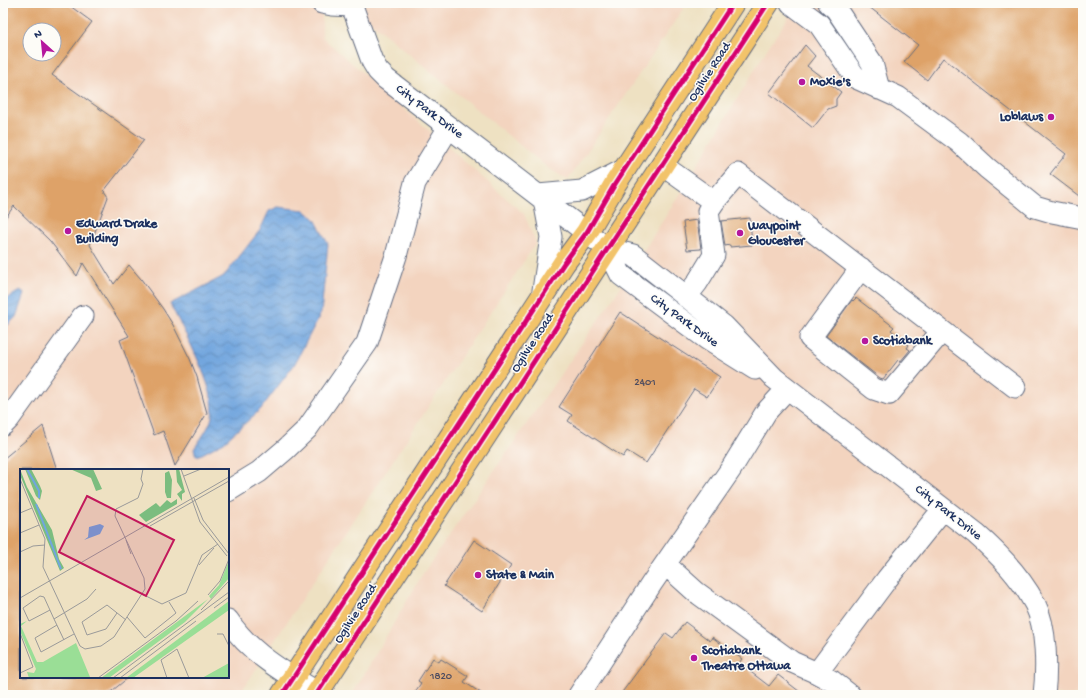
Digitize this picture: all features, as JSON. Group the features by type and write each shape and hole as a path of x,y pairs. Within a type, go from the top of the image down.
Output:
{"main road":[{"name":"Ogilvie Road","path":"288,686 564,263 587,232 625,169 733,3"},
{"name":"Ogilvie Road","path":"319,694 768,3"}],"street":[{"path":"322,3 332,5 351,4"},
{"path":"791,3 819,24 856,78 898,97 959,142 987,168 1035,207 1083,218"},
{"name":"City Park Drive","path":"351,4 372,61 378,71 386,79 608,249 621,275 707,339 746,364 780,383"},
{"path":"835,5 872,63 879,89"},
{"path":"229,490 259,472 307,429 367,343 396,256 415,183 449,127"},
{"path":"662,165 714,202"},
{"path":"542,297 551,237 541,197 582,191 625,169"},
{"path":"686,297 697,283 714,255 708,211 738,174 1015,387"},
{"name":"City Park Drive","path":"608,249 633,255 724,326 780,383 976,534 996,552 1018,578 1035,605 1043,630 1046,654 1044,695"},
{"path":"861,268 810,338 874,389 889,394 942,331"},
{"path":"3,425 9,419 83,316"},
{"path":"579,695 665,564 731,469 766,412 780,383"},
{"path":"817,673 887,579 943,509"},
{"path":"665,564 696,592 792,662 817,673 850,695"},
{"path":"229,622 236,632 288,686 319,694"}],"shaded area":[{"path":"3,3 322,3 322,37 524,214 536,243 239,695 3,695"},
{"path":"347,3 687,3 568,180 548,168"},
{"path":"798,3 1083,3 1083,695 352,695 422,575 614,297 683,189 769,46"}],"water":[{"path":"278,207 304,210 315,219 328,244 321,313 294,365 260,410 224,442 196,456 194,449 207,429 212,417 210,392 205,376 191,344 170,304 224,276 260,230 269,211"},
{"path":"21,290 24,294 16,317 3,330 3,301"}],"building":[{"name":"Edward Drake Building","path":"3,3 66,3 92,22 62,62 62,22 22,22 22,62 62,62 52,75 144,140 104,191 108,197 90,245 114,284 129,265 141,279 173,325 197,377 207,413 175,466 163,431 154,435 120,340 129,336 83,263 77,276 50,241 14,206 3,221"},
{"name":"Loblaws","path":"864,3 1083,3 1083,199 1050,174 1066,154 943,58 927,80 904,62 918,45"},
{"name":"Moxie's","path":"805,45 815,56 807,66 841,92 836,99 836,106 828,109 813,128 769,93"},
{"name":"Waypoint Gloucester","path":"750,218 752,245 725,246 721,221"},
{"path":"697,220 701,249 687,250 683,222"},
{"name":"Scotiabank","path":"856,298 894,327 891,330 909,345 907,348 910,350 900,362 898,360 883,379 826,336 852,300 853,301"},
{"path":"620,312 720,377 707,397 694,389 646,463 627,451 623,457 568,421 572,415 559,407"},
{"path":"43,426 57,469 20,469 20,678 128,678 107,695 3,695 3,459"},
{"name":"State & Main","path":"474,540 511,565 482,611 444,586"},
{"name":"Scotiabank Theatre Ottawa","path":"685,622 710,641 712,637 742,659 739,663 769,686 778,675 804,695 620,695 666,633 673,638"},
{"path":"433,658 439,662 441,659 468,676 464,682 484,695 413,695 421,683 418,681"}],"cycle path":[{"path":"282,695 564,263 587,232 615,184 733,3"},
{"path":"316,695 768,3"}],"place":[{"name":"Moxie's","path":"802,82"},
{"name":"Loblaws","path":"1051,117"},
{"name":"Edward Drake Building","path":"68,231"},
{"name":"Waypoint Gloucester","path":"740,233"},
{"name":"Scotiabank","path":"865,341"},
{"name":"State & Main","path":"478,575"},
{"name":"Scotiabank Theatre Ottawa","path":"694,658"}]}
